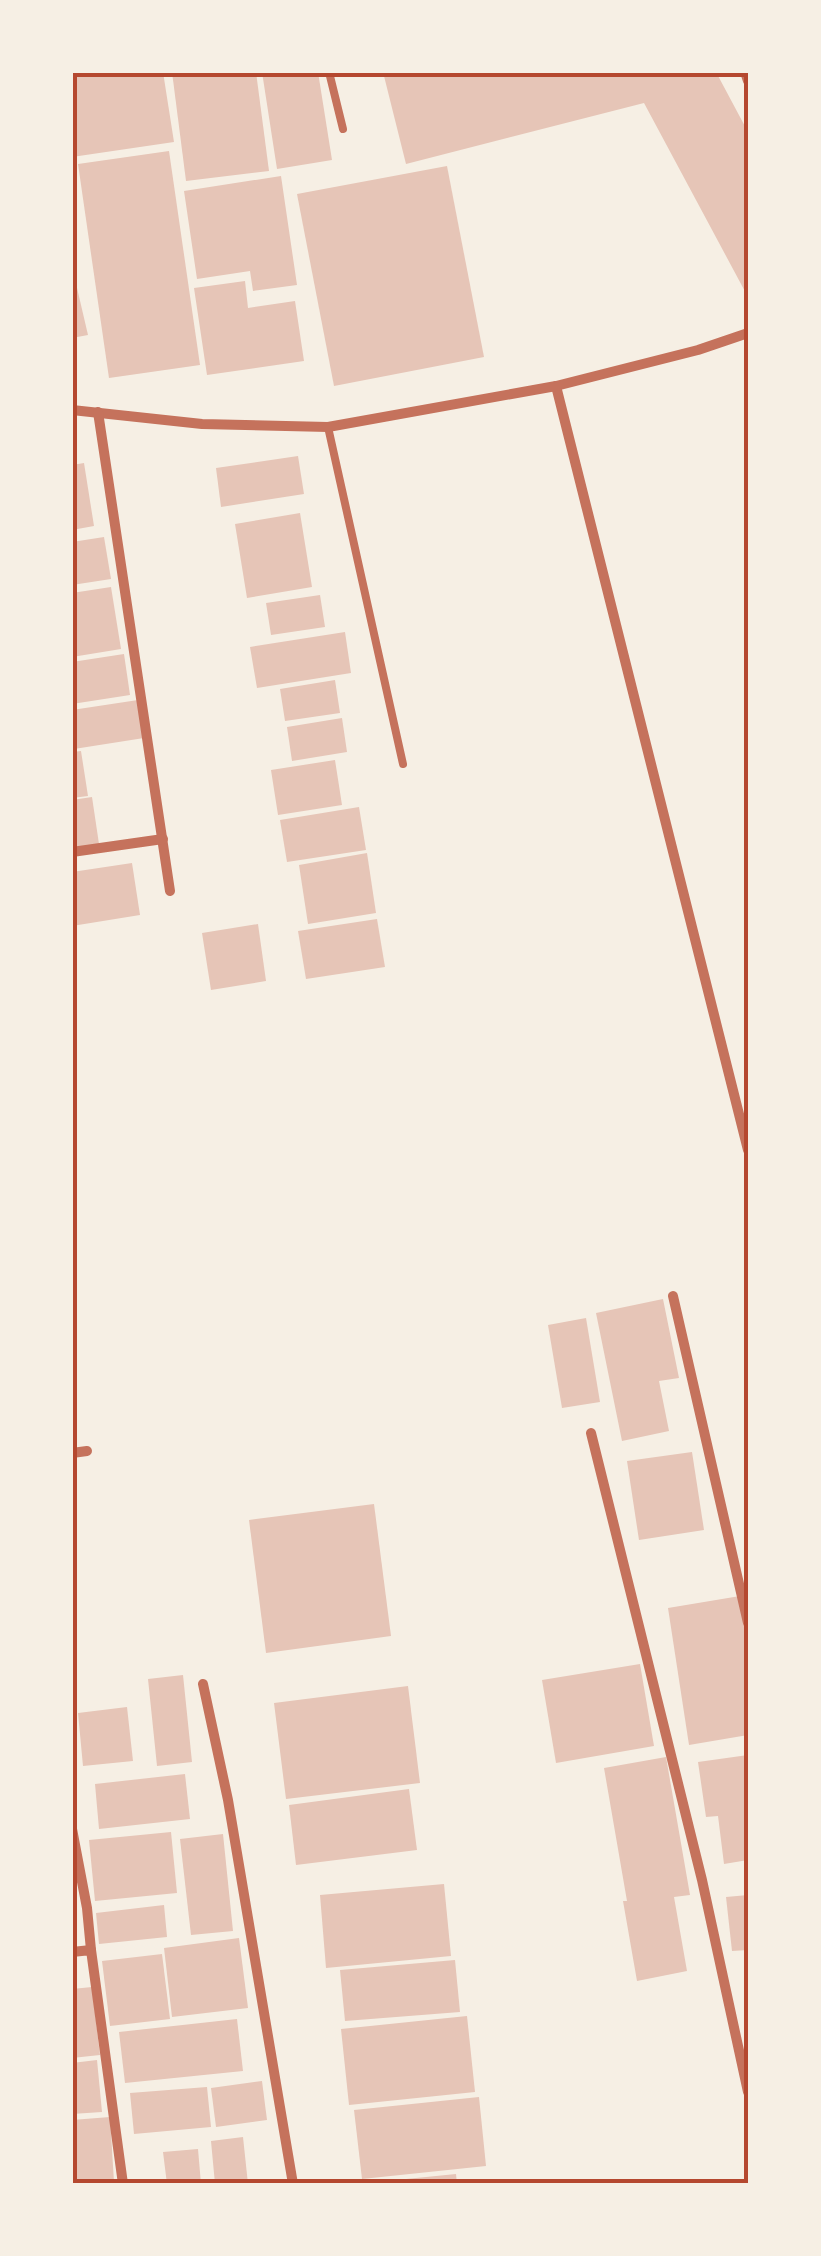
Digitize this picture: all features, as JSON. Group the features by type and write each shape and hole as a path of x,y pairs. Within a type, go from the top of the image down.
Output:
{"street":[{"path":"745,72 748,81"},
{"path":"72,410 202,424 328,427 556,386 698,350 748,333"},
{"path":"556,386 748,1150"},
{"path":"98,412 170,891"},
{"path":"72,852 163,839"},
{"path":"673,1296 748,1623"},
{"path":"591,1433 706,1896 748,2092"},
{"path":"72,1453 87,1450"},
{"path":"203,1684 228,1800 293,2184"},
{"path":"72,1829 87,1908 123,2184"},
{"path":"72,1952 91,1950"}],"lane":[{"path":"329,72 342,129"},
{"path":"328,427 403,764"}],"building":[{"path":"72,72 163,72 174,142 72,157"},
{"path":"172,72 256,72 269,171 186,181"},
{"path":"262,72 318,72 332,160 277,169"},
{"path":"383,72 716,72 748,132 748,297 644,103 406,164"},
{"path":"169,151 200,365 109,378 78,164"},
{"path":"447,166 484,357 334,386 297,194"},
{"path":"281,176 297,285 253,291 250,271 197,279 184,191"},
{"path":"72,276 88,335 72,338"},
{"path":"245,281 248,308 295,301 304,361 207,375 194,288"},
{"path":"298,456 304,494 221,507 216,468"},
{"path":"84,463 94,526 72,530 72,465"},
{"path":"300,513 312,587 247,598 235,524"},
{"path":"104,537 111,579 72,585 72,542"},
{"path":"111,587 121,649 72,657 72,593"},
{"path":"320,595 325,627 271,635 266,603"},
{"path":"345,632 351,673 257,688 250,647"},
{"path":"124,654 130,695 72,704 72,662"},
{"path":"335,680 340,713 285,721 280,689"},
{"path":"138,700 144,738 74,749 72,710"},
{"path":"342,718 347,752 292,761 287,727"},
{"path":"81,751 88,796 72,798 72,752"},
{"path":"335,760 342,805 278,815 271,770"},
{"path":"92,797 99,844 72,848 72,800"},
{"path":"359,807 366,850 287,862 280,820"},
{"path":"367,853 376,913 308,924 299,865"},
{"path":"132,863 140,915 72,926 72,872"},
{"path":"377,919 385,967 306,979 298,931"},
{"path":"258,924 266,981 211,990 202,933"},
{"path":"663,1299 679,1378 659,1381 669,1431 622,1441 596,1313"},
{"path":"586,1318 600,1402 562,1408 548,1325"},
{"path":"692,1452 704,1530 639,1540 627,1461"},
{"path":"374,1504 391,1636 266,1653 249,1520"},
{"path":"740,1596 748,1650 748,1735 689,1745 668,1608"},
{"path":"640,1664 654,1746 556,1763 542,1680"},
{"path":"183,1675 192,1762 157,1766 148,1679"},
{"path":"408,1686 420,1783 286,1799 274,1703"},
{"path":"127,1707 133,1761 83,1766 78,1713"},
{"path":"748,1755 748,1860 724,1864 718,1816 706,1817 698,1762"},
{"path":"666,1757 690,1895 674,1897 687,1971 637,1981 604,1768"},
{"path":"185,1774 190,1819 99,1829 95,1784"},
{"path":"409,1789 417,1850 296,1865 289,1805"},
{"path":"171,1832 177,1893 95,1901 89,1840"},
{"path":"223,1834 233,1931 191,1935 180,1839"},
{"path":"444,1884 451,1956 326,1968 320,1895"},
{"path":"748,1895 748,1950 732,1951 726,1897"},
{"path":"164,1905 167,1937 99,1944 96,1913"},
{"path":"239,1938 248,2008 172,2017 164,1948"},
{"path":"162,1954 170,2019 110,2026 102,1961"},
{"path":"455,1960 460,2012 345,2021 340,1970"},
{"path":"92,1987 100,2055 72,2058 72,1989"},
{"path":"467,2016 475,2092 349,2105 341,2029"},
{"path":"237,2019 243,2071 125,2083 119,2032"},
{"path":"97,2060 102,2112 72,2114 72,2063"},
{"path":"262,2081 267,2120 216,2127 211,2088"},
{"path":"207,2087 211,2127 134,2134 130,2093"},
{"path":"479,2097 486,2166 362,2179 354,2110"},
{"path":"110,2117 114,2182 72,2184 72,2120"},
{"path":"243,2137 248,2184 215,2184 211,2141"},
{"path":"198,2149 201,2184 167,2184 163,2152"},
{"path":"456,2174 457,2184 386,2184 386,2181"}]}
